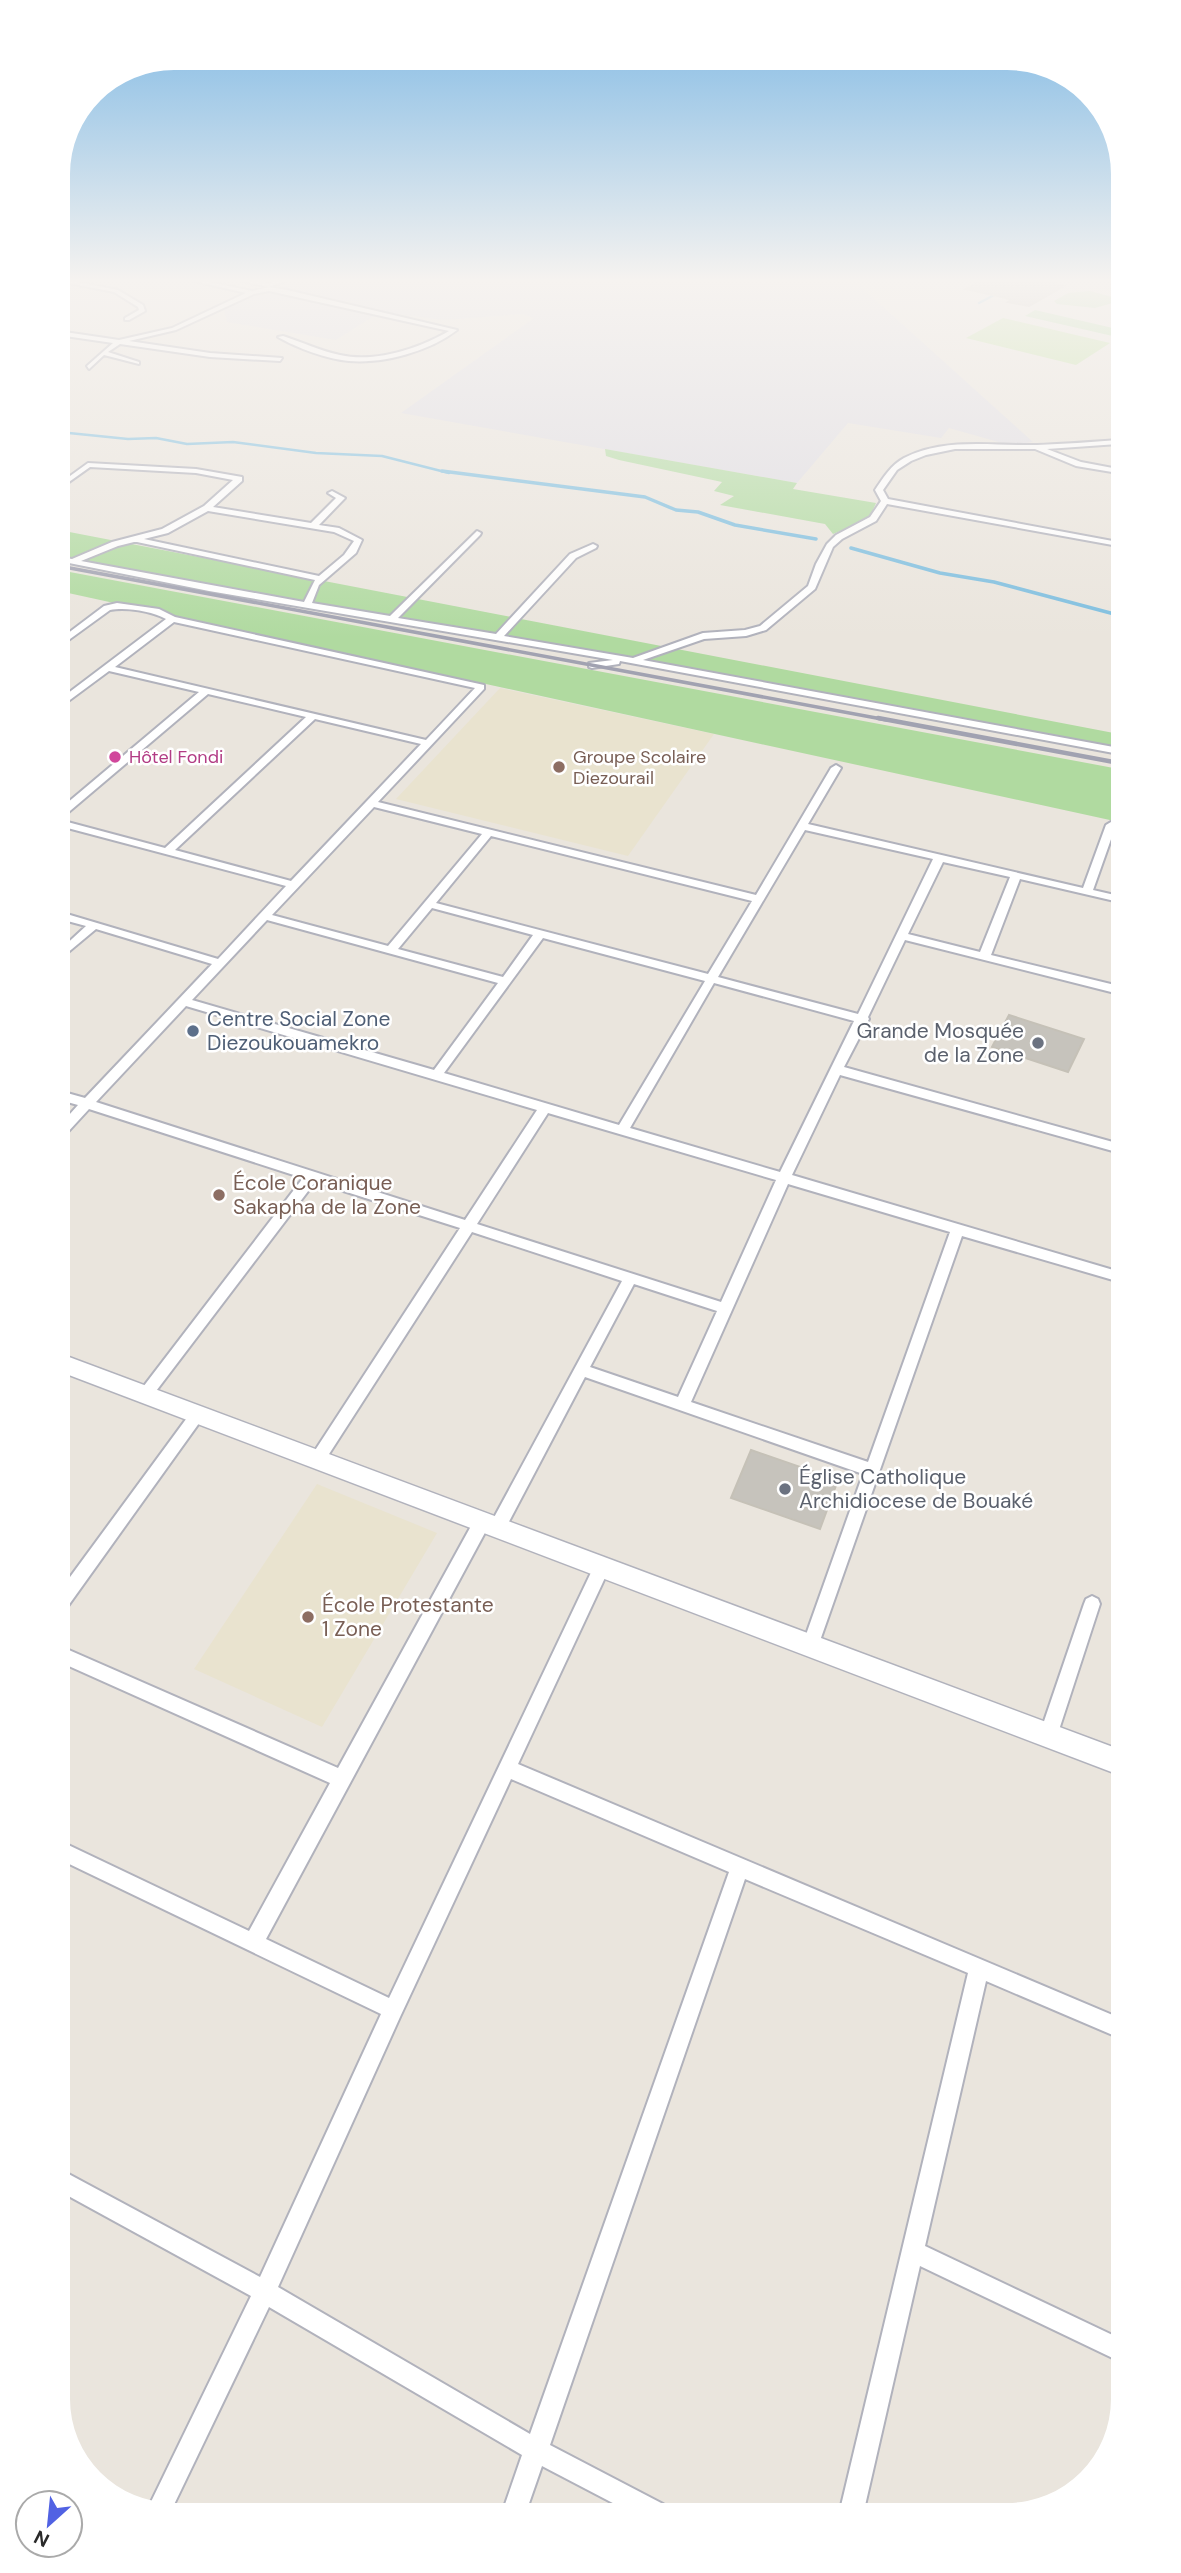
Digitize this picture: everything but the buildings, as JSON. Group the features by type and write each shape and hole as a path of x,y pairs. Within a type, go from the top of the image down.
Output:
{"street":[{"path":"885,501 879,490 896,467 909,458 970,445 1035,447 1111,442"},
{"path":"1035,447 1079,464 1111,470"},
{"path":"70,479 88,465 196,471 239,479 207,508 165,531 115,544 73,562"},
{"path":"313,526 341,498 332,493"},
{"path":"885,501 1111,543"},
{"path":"592,665 631,660 702,636 747,633 763,628 812,587 820,564 839,537 873,519 885,501"},
{"path":"207,508 347,533 358,540 359,543 351,554 314,587 307,605"},
{"path":"391,620 477,533"},
{"path":"135,540 321,579"},
{"path":"498,637 573,556 593,547"},
{"path":"70,561 391,620 631,660 1111,750"},
{"path":"70,636 107,608 117,606 164,613 172,619 481,687 70,1121"},
{"path":"70,697 172,619"},
{"path":"107,668 428,743"},
{"path":"70,806 206,691"},
{"path":"167,851 313,716"},
{"path":"622,1130 836,768"},
{"path":"371,803 759,898"},
{"path":"70,825 294,885"},
{"path":"1087,892 1111,825"},
{"path":"801,826 1111,898"},
{"path":"391,950 489,832"},
{"path":"682,1405 835,1069 863,1018 939,858"},
{"path":"984,957 1016,876"},
{"path":"429,905 863,1018"},
{"path":"265,916 505,981"},
{"path":"70,918 220,963"},
{"path":"70,947 93,926"},
{"path":"436,1076 540,934"},
{"path":"902,936 1111,988"},
{"path":"184,1001 1111,1274"},
{"path":"835,1069 1111,1146"},
{"path":"70,1098 727,1310"},
{"path":"317,1460 545,1108"},
{"path":"145,1395 312,1176"},
{"path":"810,1646 958,1229"},
{"path":"253,1942 342,1779 581,1370 630,1278"},
{"path":"70,1366 1111,1759"},
{"path":"581,1370 872,1470"},
{"path":"70,1579 197,1415"},
{"path":"163,2502 265,2291 393,2010 602,1567"},
{"path":"1048,1735 1092,1604"},
{"path":"70,1659 342,1779"},
{"path":"507,1768 1111,2024"},
{"path":"70,1855 393,2010"},
{"path":"517,2503 740,1867"},
{"path":"854,2503 979,1969"},
{"path":"70,2185 265,2291 536,2450 637,2503"},
{"path":"912,2251 1111,2346"}],"shaded area":[{"path":"422,398 984,398 1033,442 1009,445 949,428 941,438 848,423 797,483 401,413"},
{"name":"Groupe Scolaire Diezourail","path":"500,688 714,734 628,856 396,799"},
{"name":"École Protestante 1 Zone","path":"317,1484 437,1533 322,1727 194,1669"}],"green space":[{"path":"605,449 797,483 793,489 876,503 869,519 833,534 825,524 720,505 734,496 714,491 722,482 619,460 606,456"},
{"path":"70,532 1111,732 1111,753 70,559"},
{"path":"70,572 1111,767 1111,820 70,593"}],"waterway":[{"path":"70,433 128,439 156,438 187,444 233,442 316,453 382,456 449,473"},
{"path":"442,471 645,497 676,510 698,512 735,525 816,539"},
{"path":"851,548 940,573 994,582 1111,613"}],"railway":[{"path":"70,568 887,720"},
{"path":"878,718 1111,762"}],"place":[{"name":"Hôtel Fondi","path":"115,757"},
{"name":"Groupe Scolaire Diezourail","path":"559,767"},
{"name":"Centre Social Zone Diezoukouamekro","path":"193,1031"},
{"name":"Grande Mosquée de la Zone","path":"1038,1043"},
{"name":"École Coranique Sakapha de la Zone","path":"219,1195"},
{"name":"Église Catholique Archidiocese de Bouaké","path":"785,1489"},
{"name":"École Protestante 1 Zone","path":"308,1617"}]}
